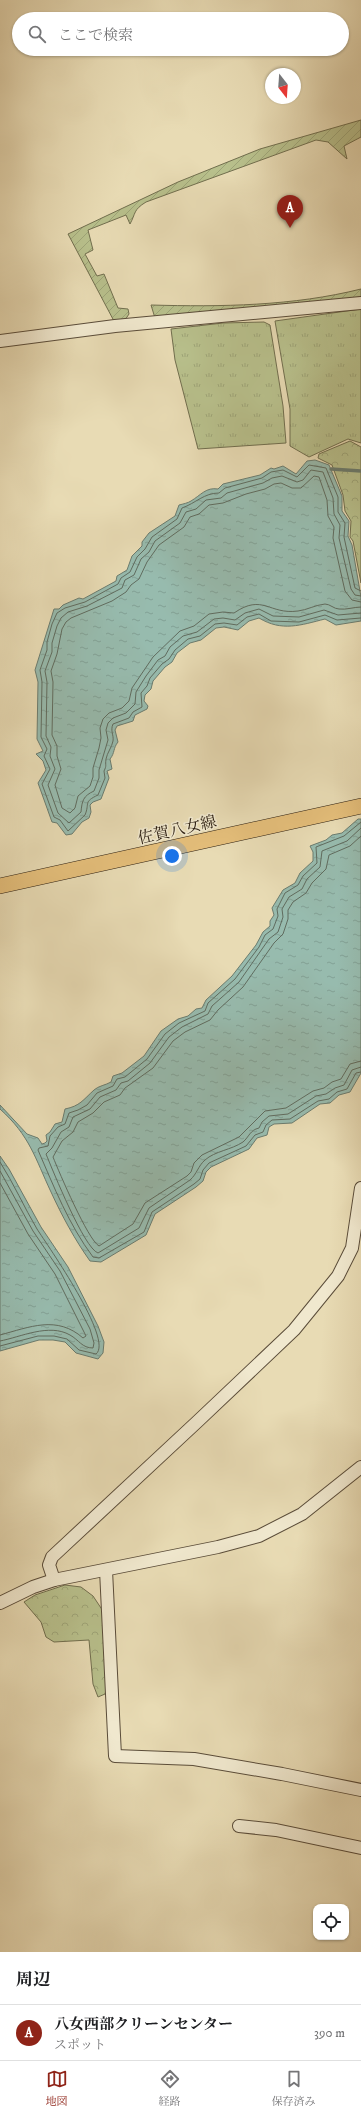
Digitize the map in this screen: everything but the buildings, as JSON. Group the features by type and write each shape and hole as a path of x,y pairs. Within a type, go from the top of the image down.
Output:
{"main road":[{"name":"佐賀八女線","path":"0,886 361,806"}],"street":[{"path":"0,341 115,326 361,303"},
{"path":"54,1580 50,1565 52,1557 294,1330 338,1276 352,1248 361,1188"},
{"path":"0,1603 33,1587 54,1580 218,1547 259,1536 302,1514 361,1467"},
{"path":"106,1570 115,1756 194,1759 282,1774 361,1790"},
{"path":"239,1826 276,1830 361,1848"}],"green space":[{"path":"361,120 361,137 344,146 347,159 328,142 316,140 146,202 135,212 130,224 126,215 88,230 93,250 85,254 97,276 104,274 118,308 128,309 129,314 125,320 115,323 68,234 178,182 260,149"},
{"path":"361,289 361,297 155,318 151,305 204,306 257,304 309,299"},
{"path":"361,309 361,443 348,439 309,457 290,446 290,409 275,321"},
{"path":"264,322 270,325 283,406 286,443 198,449 175,360 171,329 223,323"},
{"path":"350,441 361,447 361,583 353,541 350,537 351,521 345,511 343,495 332,465 318,458 319,454"},
{"path":"65,1585 81,1587 93,1596 103,1611 108,1683 105,1694 98,1697 93,1684 89,1640 54,1642 46,1637 41,1622 24,1602 35,1595"}],"water":[{"path":"315,460 329,465 342,496 342,511 349,521 348,536 352,545 361,597 361,621 336,625 325,619 300,625 284,626 276,625 259,618 249,621 238,630 224,627 216,628 201,640 190,643 177,653 172,662 165,667 153,681 151,689 145,695 144,701 148,706 147,709 135,715 133,721 117,726 115,730 118,742 110,759 112,769 107,771 109,778 101,799 90,805 91,812 89,818 82,822 72,834 66,835 57,823 52,822 38,783 46,770 43,761 36,754 43,751 37,739 38,682 35,670 54,609 59,609 63,605 79,598 83,599 116,581 117,576 127,570 132,556 142,546 142,542 149,533 175,516 179,505 190,502 207,490 218,489 223,484 260,475 271,468 274,469 283,466 296,474 307,461"},
{"path":"358,819 361,819 361,1073 350,1092 339,1095 330,1103 320,1104 292,1123 274,1124 269,1127 267,1135 257,1138 249,1149 211,1167 206,1172 203,1181 196,1187 155,1214 146,1235 101,1262 90,1261 64,1219 31,1148 18,1129 0,1109 0,1105 27,1134 38,1138 42,1144 45,1143 47,1141 46,1135 55,1124 62,1122 65,1109 78,1104 96,1089 111,1082 113,1076 122,1073 144,1056 161,1031 178,1019 188,1016 196,1009 202,1008 206,1000 232,976 256,945 263,932 270,926 270,921 274,915 272,908 283,890 295,883 300,873 313,861 313,852 310,846 326,840 332,835 342,833"},
{"path":"0,1156 9,1169 41,1227 68,1267 98,1326 104,1342 103,1353 98,1359 76,1353 65,1342 53,1340 39,1340 0,1351"}],"waterway":[{"path":"331,469 361,471"}],"place":[{"name":"八女西部クリーンセンター","path":"290,228"}]}
